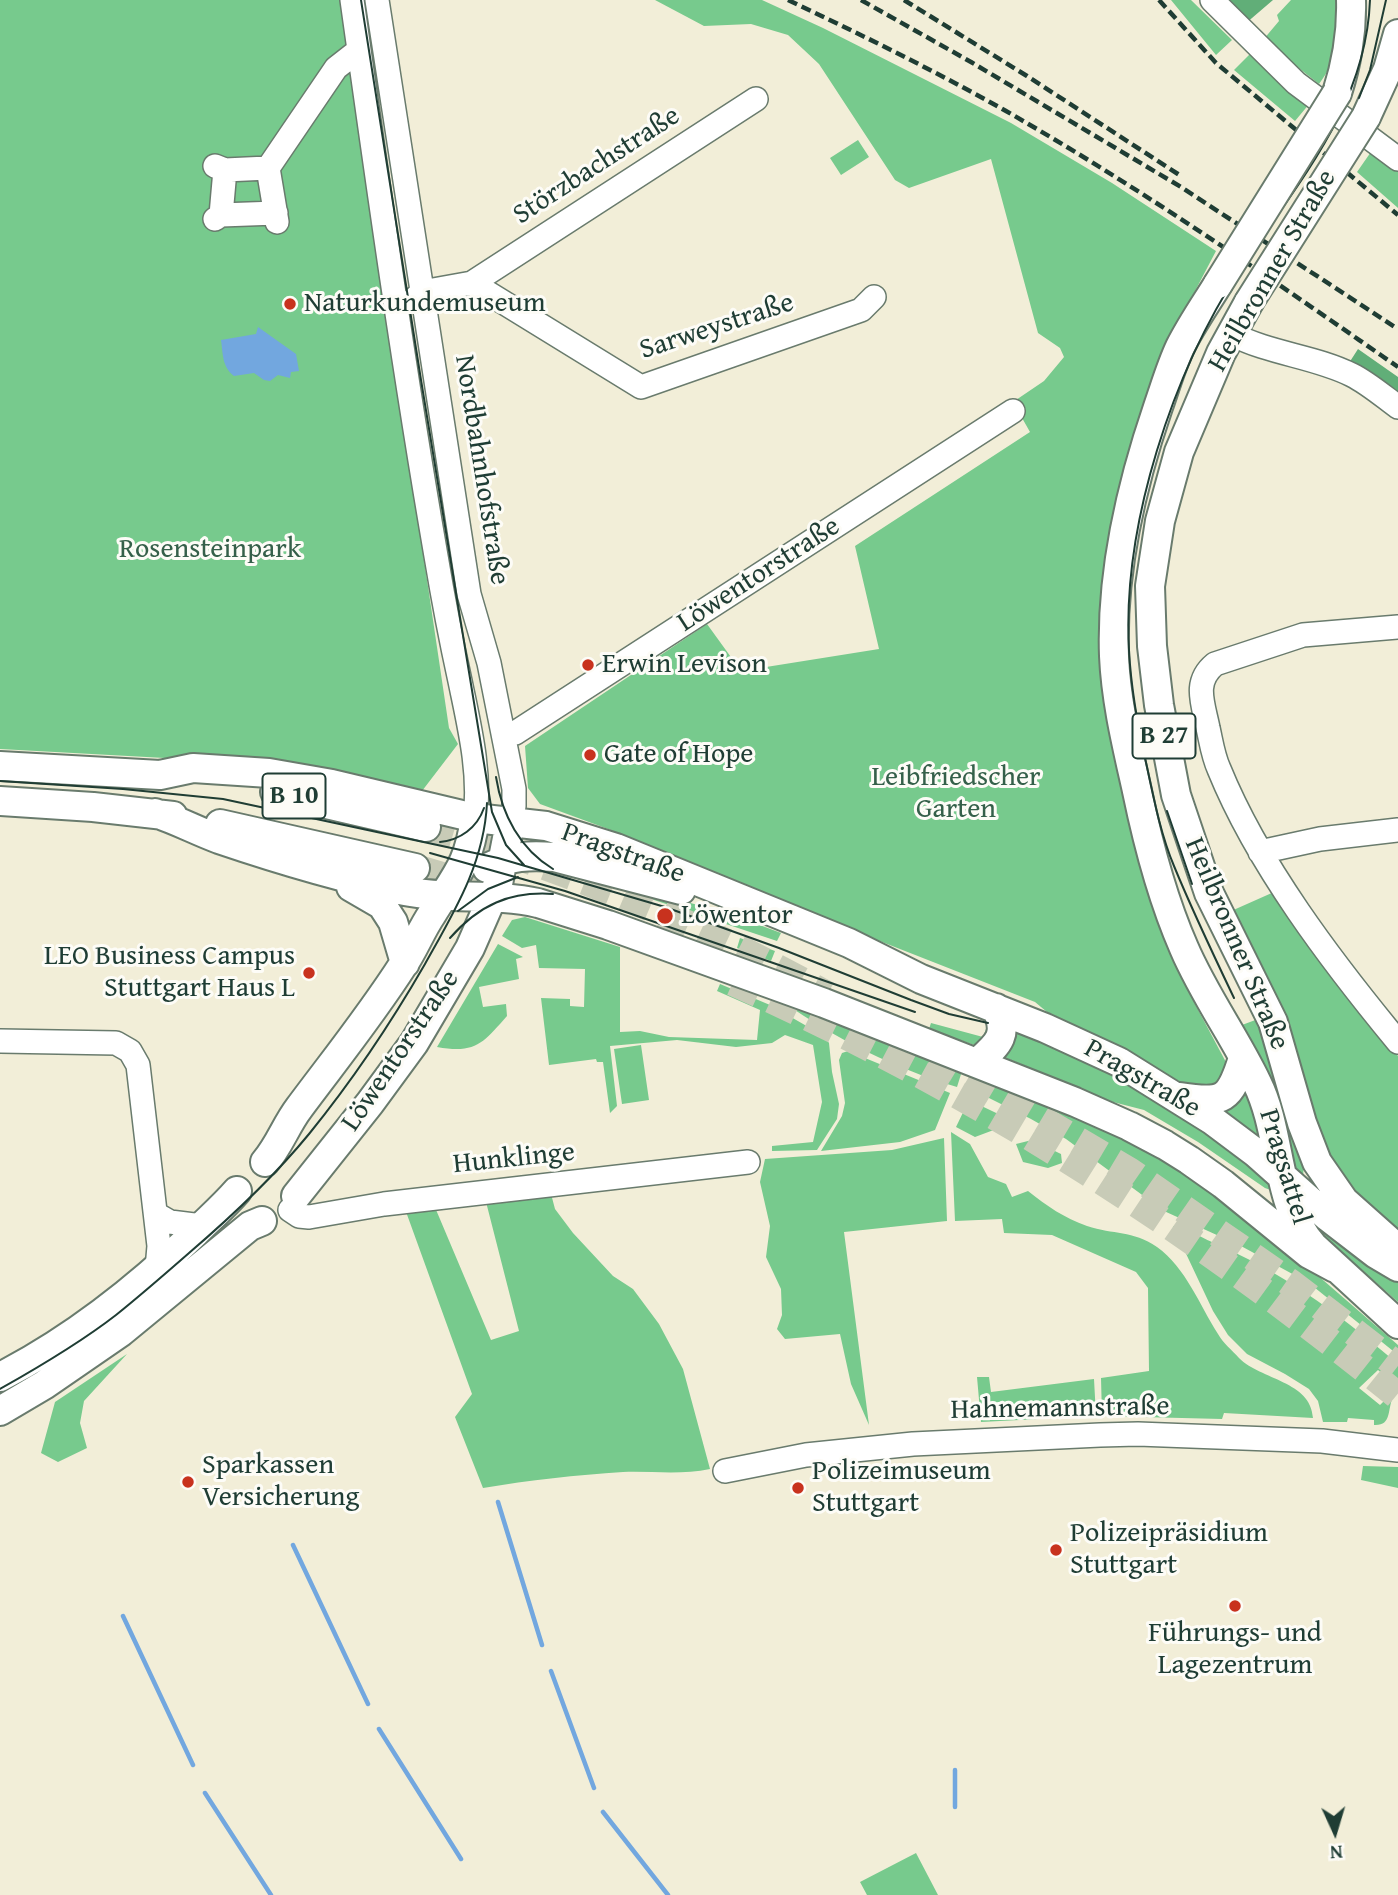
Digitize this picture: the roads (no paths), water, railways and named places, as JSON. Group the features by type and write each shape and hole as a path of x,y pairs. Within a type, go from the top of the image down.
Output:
{"main road":[{"name":"Heilbronner Straße","path":"1243,1058 1183,948 1157,874 1118,708 1114,604 1128,510 1147,439 1178,352 1337,93 1347,64 1352,25 1351,0"},
{"name":"Heilbronner Straße","path":"1398,34 1388,69 1366,117 1249,302 1221,353 1179,452 1160,522 1150,586 1158,705 1176,795 1209,893 1273,1022 1302,1124 1317,1162 1344,1201 1398,1250"},
{"name":"Pragstraße","path":"0,766 159,775 193,768 269,773 345,787 475,818 546,825 586,838 650,861 849,943 921,979 996,1007 1119,1062 1212,1119 1293,1194 1398,1267"},
{"name":"B 10","path":"159,775 270,791 426,827"},
{"name":"Pragstraße","path":"0,802 155,813 259,831 415,867"},
{"name":"Pragstraße","path":"155,813 196,830 333,876 407,892 443,896 498,873 522,899 608,925 758,978 1075,1102 1129,1126 1165,1144 1223,1184 1308,1254 1335,1268"},
{"path":"475,818 498,873 534,855 602,868 673,889 726,894"},
{"name":"Löwentorstraße","path":"0,1377 95,1317 157,1269 237,1191 239,1180 246,1171 265,1162 279,1143 291,1118 347,1046 405,963 465,862 475,818"},
{"name":"Löwentorstraße","path":"293,1203 414,1043 470,948 498,873 510,823"},
{"path":"333,876 382,905 393,922 405,963"},
{"path":"1222,1020 1238,1019 1253,1012 1261,999"},
{"path":"977,1063 997,1045 1002,1032 1002,1020 996,1007"},
{"path":"1178,1096 1201,1100 1224,1096 1232,1089 1243,1058"},
{"name":"Pragsattel","path":"1243,1058 1268,1107 1306,1238 1335,1268 1398,1324"},
{"path":"0,1411 44,1385 121,1332 250,1226 282,1217 293,1203 295,1182 288,1171 274,1163 265,1162"},
{"path":"1223,1184 1258,1193 1278,1204 1317,1181 1317,1162"},
{"path":"237,1191 246,1213 262,1221"}],"street":[{"name":"Nordbahnhofstraße","path":"352,0 397,315 444,603 468,720 478,787 475,818"},
{"name":"Nordbahnhofstraße","path":"377,0 470,594 489,663 514,789 510,823"},
{"path":"1212,0 1296,83 1398,159"},
{"path":"268,168 220,168 218,217 276,218 268,168 336,68 359,50"},
{"name":"Störzbachstraße","path":"472,283 756,99"},
{"path":"397,315 422,292 472,283"},
{"name":"Sarweystraße","path":"472,283 641,387 861,310 874,297"},
{"path":"1232,334 1266,348 1354,376 1398,407"},
{"name":"Löwentorstraße","path":"504,734 515,733 1016,410"},
{"path":"1398,626 1303,635 1215,664 1205,673 1201,684 1202,701 1218,767 1260,852 1349,982 1398,1042"},
{"path":"1260,852 1320,839 1398,830"},
{"path":"0,1041 116,1043 130,1051 138,1065 156,1214 159,1257 157,1269"},
{"name":"Hunklinge","path":"293,1203 299,1216 309,1217 384,1204 748,1163"},
{"path":"156,1214 170,1222 202,1226"},
{"name":"Hahnemannstraße","path":"725,1471 806,1455 912,1444 1100,1435 1322,1440 1398,1450"}],"water":[{"path":"258,327 296,354 299,371 291,372 290,378 278,375 270,381 254,373 234,376 227,369 221,340 256,334"}],"waterway":[{"path":"498,1502 542,1645"},
{"path":"293,1545 368,1704"},
{"path":"123,1616 193,1765"},
{"path":"551,1671 594,1788"},
{"path":"379,1729 461,1859"},
{"path":"955,1770 955,1807"},
{"path":"205,1793 271,1895"},
{"path":"603,1812 668,1895"}],"tunnel":[{"path":"426,827 581,879 681,921 827,995"},
{"path":"415,868 476,886"},
{"path":"733,982 910,1068 1079,1167 1242,1276 1398,1396"},
{"path":"933,1055 1129,1171 1292,1284 1398,1366"}],"tram line":[{"path":"361,0 492,812 506,845 524,865"},
{"path":"1234,998 1169,854 1152,792 1130,665 1129,602 1134,552 1143,501 1157,451 1194,354 1216,309 1305,174 1342,109 1356,75 1366,39 1370,0"},
{"path":"1359,98 1370,70 1386,0"},
{"path":"496,777 503,805 514,830 531,852 553,869"},
{"path":"0,781 223,799 498,858 665,907 949,1014 988,1023"},
{"path":"0,1389 74,1345 135,1300 236,1211 309,1134 385,1030 446,925 474,867 485,825 487,803"},
{"path":"440,842 467,832 484,808"},
{"path":"1167,811 1192,884"},
{"path":"430,853 565,891 915,1012"},
{"path":"458,911 488,889 518,877"},
{"path":"450,938 472,917 496,903 523,895 553,894"}],"railway":[{"path":"788,0 952,82 1107,171 1398,367"},
{"path":"861,0 1181,187 1398,329"},
{"path":"904,0 1181,176"},
{"path":"1159,0 1216,63 1398,215"}],"place":[{"name":"Naturkundemuseum","path":"290,304"},
{"name":"Erwin Levison","path":"588,665"},
{"name":"Gate of Hope","path":"590,755"},
{"name":"Löwentor","path":"665,916"},
{"name":"LEO Business Campus Stuttgart Haus L","path":"309,973"},
{"name":"Sparkassen Versicherung","path":"188,1482"},
{"name":"Polizeimuseum Stuttgart","path":"798,1488"},
{"name":"Polizeipräsidium Stuttgart","path":"1056,1550"},
{"name":"Führungs- und Lagezentrum","path":"1235,1606"}],"park label":[{"name":"Rosensteinpark","path":"210,550"},
{"name":"Leibfriedscher Garten","path":"956,794"}]}
